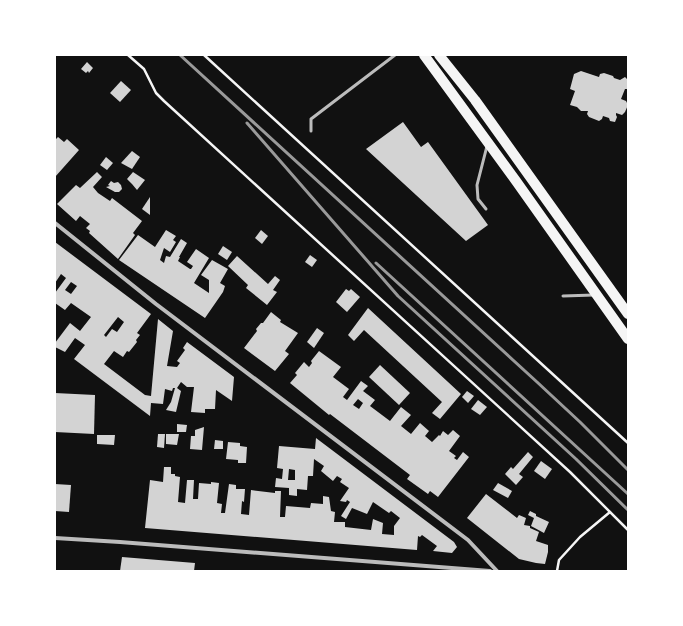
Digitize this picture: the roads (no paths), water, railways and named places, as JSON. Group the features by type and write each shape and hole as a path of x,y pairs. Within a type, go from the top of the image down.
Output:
{"main road":[{"path":"424,55 628,339"},
{"path":"439,55 475,100 628,314"}],"street":[{"path":"55,223 156,304 468,540 497,571"},
{"path":"55,538 490,571"}],"lane":[{"path":"311,131 311,119 395,55"},
{"path":"486,209 478,199 477,185 488,143"},
{"path":"563,296 597,296"}],"railway":[{"path":"180,55 537,382 628,470"},
{"path":"247,123 398,296 576,459 628,510"},
{"path":"376,263 628,494"}]}
